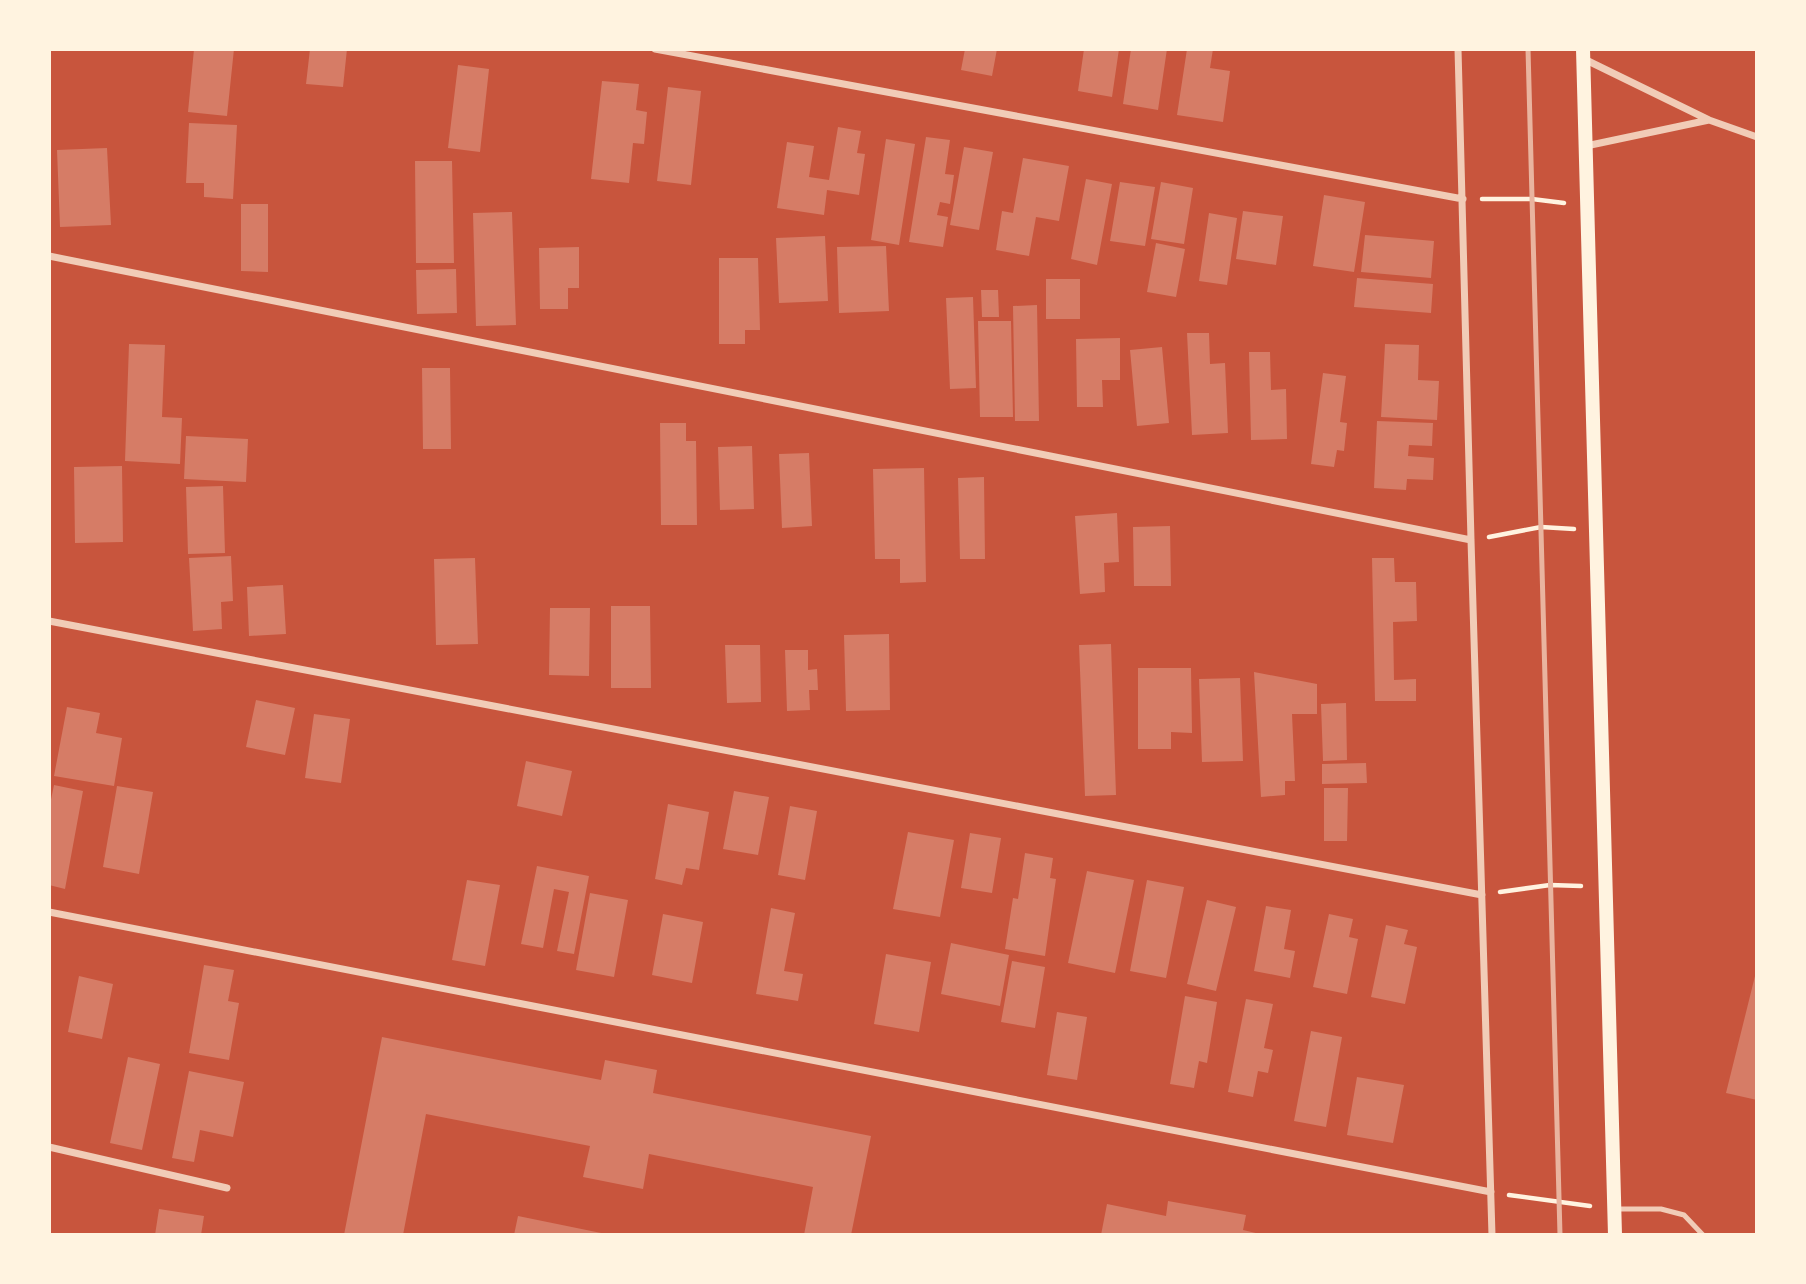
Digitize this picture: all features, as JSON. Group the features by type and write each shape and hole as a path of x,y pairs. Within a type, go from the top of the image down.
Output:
{"main road":[{"path":"1583,54 1615,1235"}],"street":[{"path":"655,49 1463,199"},
{"path":"1458,49 1492,1235"},
{"path":"1583,54 1709,120 1757,137"},
{"path":"1586,146 1709,120"},
{"path":"49,256 1471,540"},
{"path":"49,621 1482,895"},
{"path":"49,912 1491,1192"},
{"path":"49,1147 227,1188"}],"lane":[{"path":"1615,1209 1661,1209 1684,1215 1703,1235"}],"path":[{"path":"1463,199 1532,199 1588,206"},
{"path":"1471,540 1541,527 1597,531"},
{"path":"1482,895 1550,885 1606,887"},
{"path":"1491,1192 1615,1209"}],"building":[{"path":"194,49 234,49 227,116 188,112"},
{"path":"310,49 347,49 343,87 306,84"},
{"path":"965,49 997,49 992,76 961,70"},
{"path":"1084,49 1119,49 1112,97 1078,91"},
{"path":"1131,49 1167,49 1158,110 1123,104"},
{"path":"1187,49 1213,49 1210,68 1230,71 1223,122 1177,115"},
{"path":"458,65 489,69 480,152 448,148"},
{"path":"602,81 639,84 636,110 647,112 644,144 633,143 629,183 591,179"},
{"path":"668,87 701,91 691,185 657,181"},
{"path":"189,123 237,125 233,199 204,197 204,183 186,183"},
{"path":"838,127 861,131 857,153 865,154 859,195 827,190 824,215 777,208 787,142 814,146 809,177 829,180"},
{"path":"926,137 950,140 945,174 954,175 950,204 940,202 937,215 948,217 943,247 909,242"},
{"path":"886,139 915,144 899,245 871,240"},
{"path":"964,147 993,152 979,230 950,225"},
{"path":"107,148 111,225 60,227 57,150"},
{"path":"1023,158 1069,166 1059,221 1036,217 1029,256 996,250 1002,211 1013,213"},
{"path":"415,161 452,161 454,263 416,263"},
{"path":"1086,179 1112,184 1097,265 1071,259"},
{"path":"1120,182 1155,187 1145,246 1110,241"},
{"path":"1161,182 1193,188 1184,244 1151,239"},
{"path":"1324,195 1365,202 1354,272 1313,266"},
{"path":"241,204 268,204 268,272 241,271"},
{"path":"1243,211 1283,216 1276,265 1236,259"},
{"path":"512,212 516,325 476,326 473,213"},
{"path":"1209,213 1237,218 1227,285 1199,281"},
{"path":"1365,235 1434,241 1431,278 1361,272"},
{"path":"825,236 828,301 779,303 776,238"},
{"path":"1156,243 1185,249 1176,297 1147,292"},
{"path":"886,246 889,311 839,313 837,247"},
{"path":"579,247 579,288 568,288 568,309 540,309 539,248"},
{"path":"719,258 758,258 760,330 745,330 745,344 719,344"},
{"path":"456,269 457,313 417,314 416,270"},
{"path":"1357,278 1433,284 1431,313 1354,307"},
{"path":"1046,279 1080,279 1080,319 1046,319"},
{"path":"981,290 998,290 999,317 982,317"},
{"path":"973,297 976,388 950,389 946,298"},
{"path":"1037,305 1039,421 1015,421 1013,306"},
{"path":"978,321 1011,321 1013,417 980,417"},
{"path":"1187,333 1209,333 1210,364 1225,363 1228,433 1192,435"},
{"path":"1120,338 1120,380 1102,380 1103,407 1077,407 1076,339"},
{"path":"129,344 165,345 162,417 182,418 180,464 125,461"},
{"path":"1385,344 1419,345 1418,380 1439,381 1437,420 1381,417"},
{"path":"1162,347 1169,423 1137,426 1130,350"},
{"path":"1249,352 1270,352 1271,390 1286,389 1287,439 1251,440"},
{"path":"422,368 450,368 451,449 423,449"},
{"path":"1323,373 1346,376 1340,422 1347,423 1344,451 1337,450 1334,467 1311,464"},
{"path":"1377,421 1433,423 1432,446 1409,445 1408,456 1434,458 1433,480 1407,479 1406,490 1374,488"},
{"path":"660,423 686,423 686,441 696,441 697,525 661,525"},
{"path":"186,436 248,439 246,482 184,479"},
{"path":"752,446 754,509 720,510 718,447"},
{"path":"809,453 812,526 782,528 779,454"},
{"path":"122,466 123,542 75,543 74,467"},
{"path":"924,468 926,582 900,583 900,559 875,559 873,469"},
{"path":"984,477 985,559 960,559 958,478"},
{"path":"223,486 225,553 188,554 186,487"},
{"path":"1117,513 1119,562 1104,563 1105,592 1080,594 1075,516"},
{"path":"1170,526 1171,586 1134,586 1133,527"},
{"path":"231,556 233,601 221,602 222,629 193,631 189,558"},
{"path":"475,558 478,644 436,645 434,559"},
{"path":"1372,558 1394,558 1395,582 1416,582 1417,621 1393,622 1394,680 1416,679 1416,701 1375,701"},
{"path":"283,585 286,634 249,636 247,587"},
{"path":"611,606 650,606 651,688 611,688"},
{"path":"550,608 590,608 589,676 549,675"},
{"path":"889,634 890,710 846,711 844,635"},
{"path":"1111,644 1116,795 1085,796 1079,645"},
{"path":"725,645 760,645 761,702 727,703"},
{"path":"785,650 808,650 808,670 817,669 818,690 809,690 810,710 787,711"},
{"path":"1138,668 1191,668 1192,733 1171,732 1171,749 1138,749"},
{"path":"1254,672 1317,684 1317,714 1292,714 1295,781 1285,781 1285,795 1261,797"},
{"path":"1240,678 1243,761 1202,762 1199,679"},
{"path":"256,700 295,708 285,755 246,747"},
{"path":"1346,703 1347,760 1323,761 1321,704"},
{"path":"67,707 100,713 96,733 122,738 114,786 54,776"},
{"path":"314,714 350,719 341,783 305,778"},
{"path":"526,761 572,771 562,816 517,806"},
{"path":"1366,763 1367,783 1322,784 1322,764"},
{"path":"54,785 83,791 65,889 49,885 49,809"},
{"path":"117,786 153,792 139,874 103,867"},
{"path":"1324,788 1348,788 1347,841 1324,841"},
{"path":"734,791 769,797 758,855 723,849"},
{"path":"668,804 709,812 699,870 686,868 682,885 655,879"},
{"path":"790,806 817,811 805,880 778,875"},
{"path":"908,832 954,840 940,917 893,909"},
{"path":"970,833 1001,838 992,893 961,888"},
{"path":"1025,853 1053,858 1050,878 1056,879 1045,956 1005,949 1013,898 1018,899"},
{"path":"537,866 589,876 574,954 557,951 569,892 554,889 543,948 521,944"},
{"path":"1087,871 1134,880 1115,973 1068,963"},
{"path":"467,880 500,885 485,966 452,960"},
{"path":"1147,880 1184,887 1166,978 1130,971"},
{"path":"590,893 628,900 614,977 576,970"},
{"path":"1207,900 1236,907 1216,991 1187,984"},
{"path":"1266,906 1291,910 1284,949 1295,951 1290,978 1254,971"},
{"path":"771,908 795,913 784,971 803,974 798,1001 756,994"},
{"path":"663,914 703,922 692,983 652,975"},
{"path":"1329,914 1353,919 1349,937 1358,939 1347,994 1313,987"},
{"path":"1386,925 1408,930 1404,944 1417,947 1405,1004 1371,997"},
{"path":"951,943 1009,955 1000,1006 941,994"},
{"path":"886,954 931,962 919,1032 874,1024"},
{"path":"1012,961 1045,967 1035,1028 1001,1022"},
{"path":"204,965 234,970 228,1001 239,1003 229,1060 189,1053"},
{"path":"1757,972 1757,1100 1726,1093"},
{"path":"79,976 113,984 102,1039 68,1032"},
{"path":"1185,996 1217,1002 1207,1063 1199,1061 1194,1088 1170,1084"},
{"path":"1246,999 1273,1004 1264,1048 1273,1050 1268,1073 1258,1071 1253,1097 1228,1092"},
{"path":"1057,1012 1087,1017 1077,1080 1047,1075"},
{"path":"1311,1031 1342,1037 1326,1127 1294,1121"},
{"path":"382,1037 601,1080 605,1060 657,1070 653,1093 871,1136 851,1235 804,1235 813,1187 649,1154 643,1189 583,1177 590,1146 426,1114 403,1235 344,1235"},
{"path":"128,1057 160,1064 142,1150 110,1143"},
{"path":"189,1071 244,1082 233,1137 200,1130 194,1162 172,1158"},
{"path":"1357,1077 1404,1085 1393,1143 1347,1135"},
{"path":"1168,1201 1246,1215 1243,1230 1260,1235 1101,1235 1107,1204 1166,1216"},
{"path":"159,1209 204,1216 201,1235 155,1235"},
{"path":"518,1216 606,1234 606,1235 514,1235"}],"railway":[{"path":"1528,49 1560,1235"}]}
